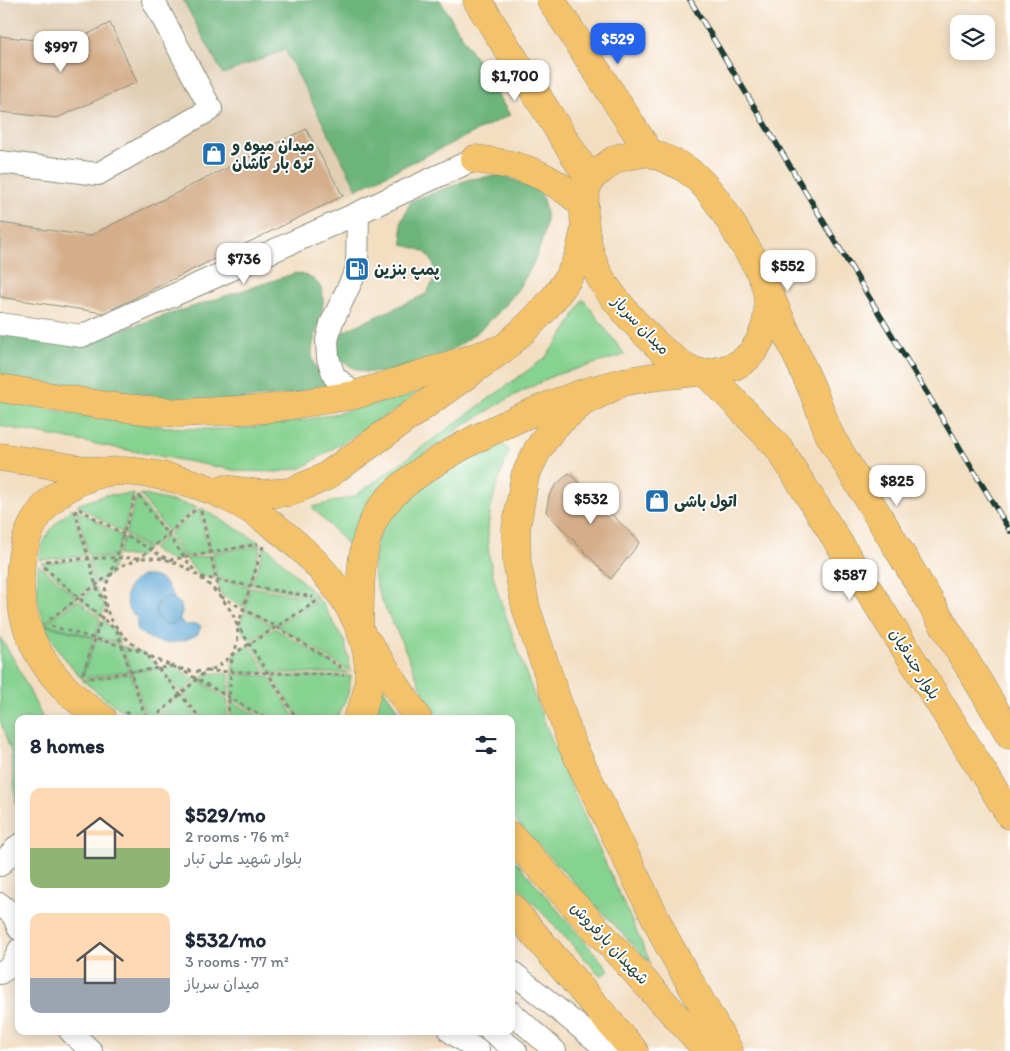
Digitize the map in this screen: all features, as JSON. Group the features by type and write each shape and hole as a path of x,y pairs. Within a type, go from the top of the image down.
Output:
{"main road":[{"name":"میدان سرباز","path":"477,0 586,204 596,269 614,298 664,352 702,373"},
{"path":"551,0 649,152 690,171 727,215 766,287 812,392 828,434 1010,735"},
{"path":"197,498 290,492 325,477 504,348 525,330 560,290 577,262 586,204 615,159 649,152"},
{"path":"475,159 503,163 537,172 563,187 586,204"},
{"path":"359,715 363,708 369,677 362,631 364,547 377,515 399,490 420,472 455,450 552,404 623,382 702,373 734,366 742,361 762,336 768,315 766,287"},
{"path":"0,388 114,407 180,413 265,409 355,395 504,348"},
{"name":"بلوار جندقیان","path":"702,373 779,448 1010,815"},
{"path":"623,382 583,402 553,427 537,451 525,476 516,529 517,563 526,608 572,745 667,942 729,1051"},
{"path":"0,457 104,472 137,472 197,498 249,509 289,537 313,560 336,588 415,715"},
{"path":"104,472 71,484 48,502 31,525 20,568 20,600 30,636 41,658 80,711 111,713"},
{"path":"0,598 30,636"},
{"name":"شهیدان بارفروش","path":"515,840 708,1051"},
{"path":"515,912 634,1051"}],"street":[{"path":"0,162 98,174 211,109 153,0"},
{"path":"0,324 82,336 358,214 475,159"},
{"path":"355,395 334,376 328,358 328,341 331,324 358,269 358,214"},
{"path":"0,865 15,849"},
{"path":"515,974 609,1051"},
{"path":"515,1016 555,1051"},
{"path":"74,1035 91,1051"},
{"path":"456,1035 478,1051"},
{"path":"496,1035 516,1051"}],"path":[{"path":"128,492 145,494"},
{"path":"136,493 199,577 220,596 276,626 345,670"},
{"path":"136,493 106,590 106,606 81,679 174,666 231,673 353,675"},
{"path":"197,498 210,511"},
{"path":"197,498 167,534 140,558 122,564 96,586 43,624 145,653 174,666 260,715"},
{"path":"197,498 220,596 295,715"},
{"path":"74,506 199,577 321,598"},
{"path":"68,510 74,506"},
{"path":"74,506 96,586 117,631 145,715"},
{"path":"257,538 270,547"},
{"path":"198,715 159,667 145,653 78,599 38,562 117,556 169,560 264,543"},
{"path":"228,715 232,654 237,644 238,626 264,543"},
{"path":"315,592 321,598"},
{"path":"157,715 206,671 220,664 250,642 321,598"}],"shaded area":[{"name":"میدان میوه و تره بار کاشان","path":"0,0 428,0 501,119 104,313 0,297"}],"green space":[{"path":"183,0 440,0 510,115 357,189 285,50 223,74"},
{"path":"504,175 541,192 546,215 540,247 526,276 507,303 482,328 455,348 425,363 395,371 365,372 340,361 334,347 342,332 426,294 437,275 432,261 426,253 403,245 401,222 411,201 470,179"},
{"path":"296,273 311,278 320,286 323,295 323,306 312,354 314,364 333,390 203,403 134,400 0,377 0,330 84,342"},
{"path":"583,299 625,355 555,375 511,397 463,426 405,468 365,507 354,530 350,547 312,507 355,496 545,358 567,329"},
{"path":"425,391 302,468 277,472 239,471 0,426 0,400 122,422 215,429 269,426 336,413"},
{"path":"495,444 505,445 509,451 494,494 488,528 491,566 498,592 545,724 651,964 515,820 515,715 436,715 383,604 374,572 376,548 384,527 397,509 414,493 455,466"},
{"path":"134,494 123,533 77,505 105,495"},
{"path":"140,494 197,507 168,532"},
{"path":"137,495 166,534 150,548 125,535"},
{"path":"73,508 86,556 39,560 46,537"},
{"path":"201,508 261,543 212,552"},
{"path":"76,509 122,536 116,555 89,557"},
{"path":"199,509 209,552 185,557 169,534"},
{"path":"167,536 183,557 170,560 152,549"},
{"path":"124,537 148,549 139,557 118,555"},
{"path":"261,545 250,584 217,578 212,554"},
{"path":"265,545 318,597 252,584"},
{"path":"210,555 215,578 199,576 186,559"},
{"path":"116,557 110,574 96,584 89,559"},
{"path":"87,559 94,585 78,597 41,563"},
{"path":"38,564 77,598 44,623 37,596"},
{"path":"217,580 249,586 243,607 221,595"},
{"path":"95,587 105,606 101,617 80,599"},
{"path":"251,587 318,599 275,625 245,608"},
{"path":"78,600 100,619 95,637 45,624"},
{"path":"320,600 345,642 351,672 277,626"},
{"path":"245,610 273,626 250,641 239,626"},
{"path":"102,620 116,631 120,643 96,637"},
{"path":"44,625 94,638 81,678 59,651"},
{"path":"275,628 348,673 270,673 251,643"},
{"path":"0,637 16,663 41,715 15,715 15,793 11,752 0,720"},
{"path":"96,639 120,645 129,671 82,678"},
{"path":"249,645 267,673 232,672 233,655"},
{"path":"122,646 145,654 158,667 131,671"},
{"path":"174,666 196,680 181,692 161,668"},
{"path":"159,668 179,694 155,715 146,715 132,672"},
{"path":"130,673 144,715 132,715 121,710 82,680"},
{"path":"206,673 229,674 228,697 199,680"},
{"path":"232,674 269,676 293,715 263,715 231,698"},
{"path":"272,676 351,676 348,694 339,715 296,715"},
{"path":"198,681 228,700 227,715 200,715 183,694"},
{"path":"379,683 401,715 375,715"},
{"path":"181,695 197,715 158,715"},
{"path":"231,701 257,715 230,715"},
{"path":"515,860 609,970 601,976 515,883"}],"water":[{"path":"142,576 158,578 166,584 174,598 164,598 156,605 158,620 167,625 171,625 180,619 185,625 197,624 201,626 198,634 182,641 167,642 152,639 137,630 137,618 128,608 126,595 130,584"},
{"path":"169,598 178,602 182,611 178,620 169,624 160,620 156,611 160,602"}],"building":[{"path":"110,23 137,82 57,118 0,112 0,36 68,44"},
{"path":"306,129 343,196 104,313 0,297 0,223 89,236"},
{"path":"569,473 640,542 611,579 546,512 549,496 555,486"}],"railway":[{"path":"690,0 1010,531"}],"place":[{"name":"میدان میوه و تره بار کاشان","path":"214,154"},
{"name":"پمپ بنزین","path":"357,269"},
{"name":"اتول باشی","path":"657,501"}]}
